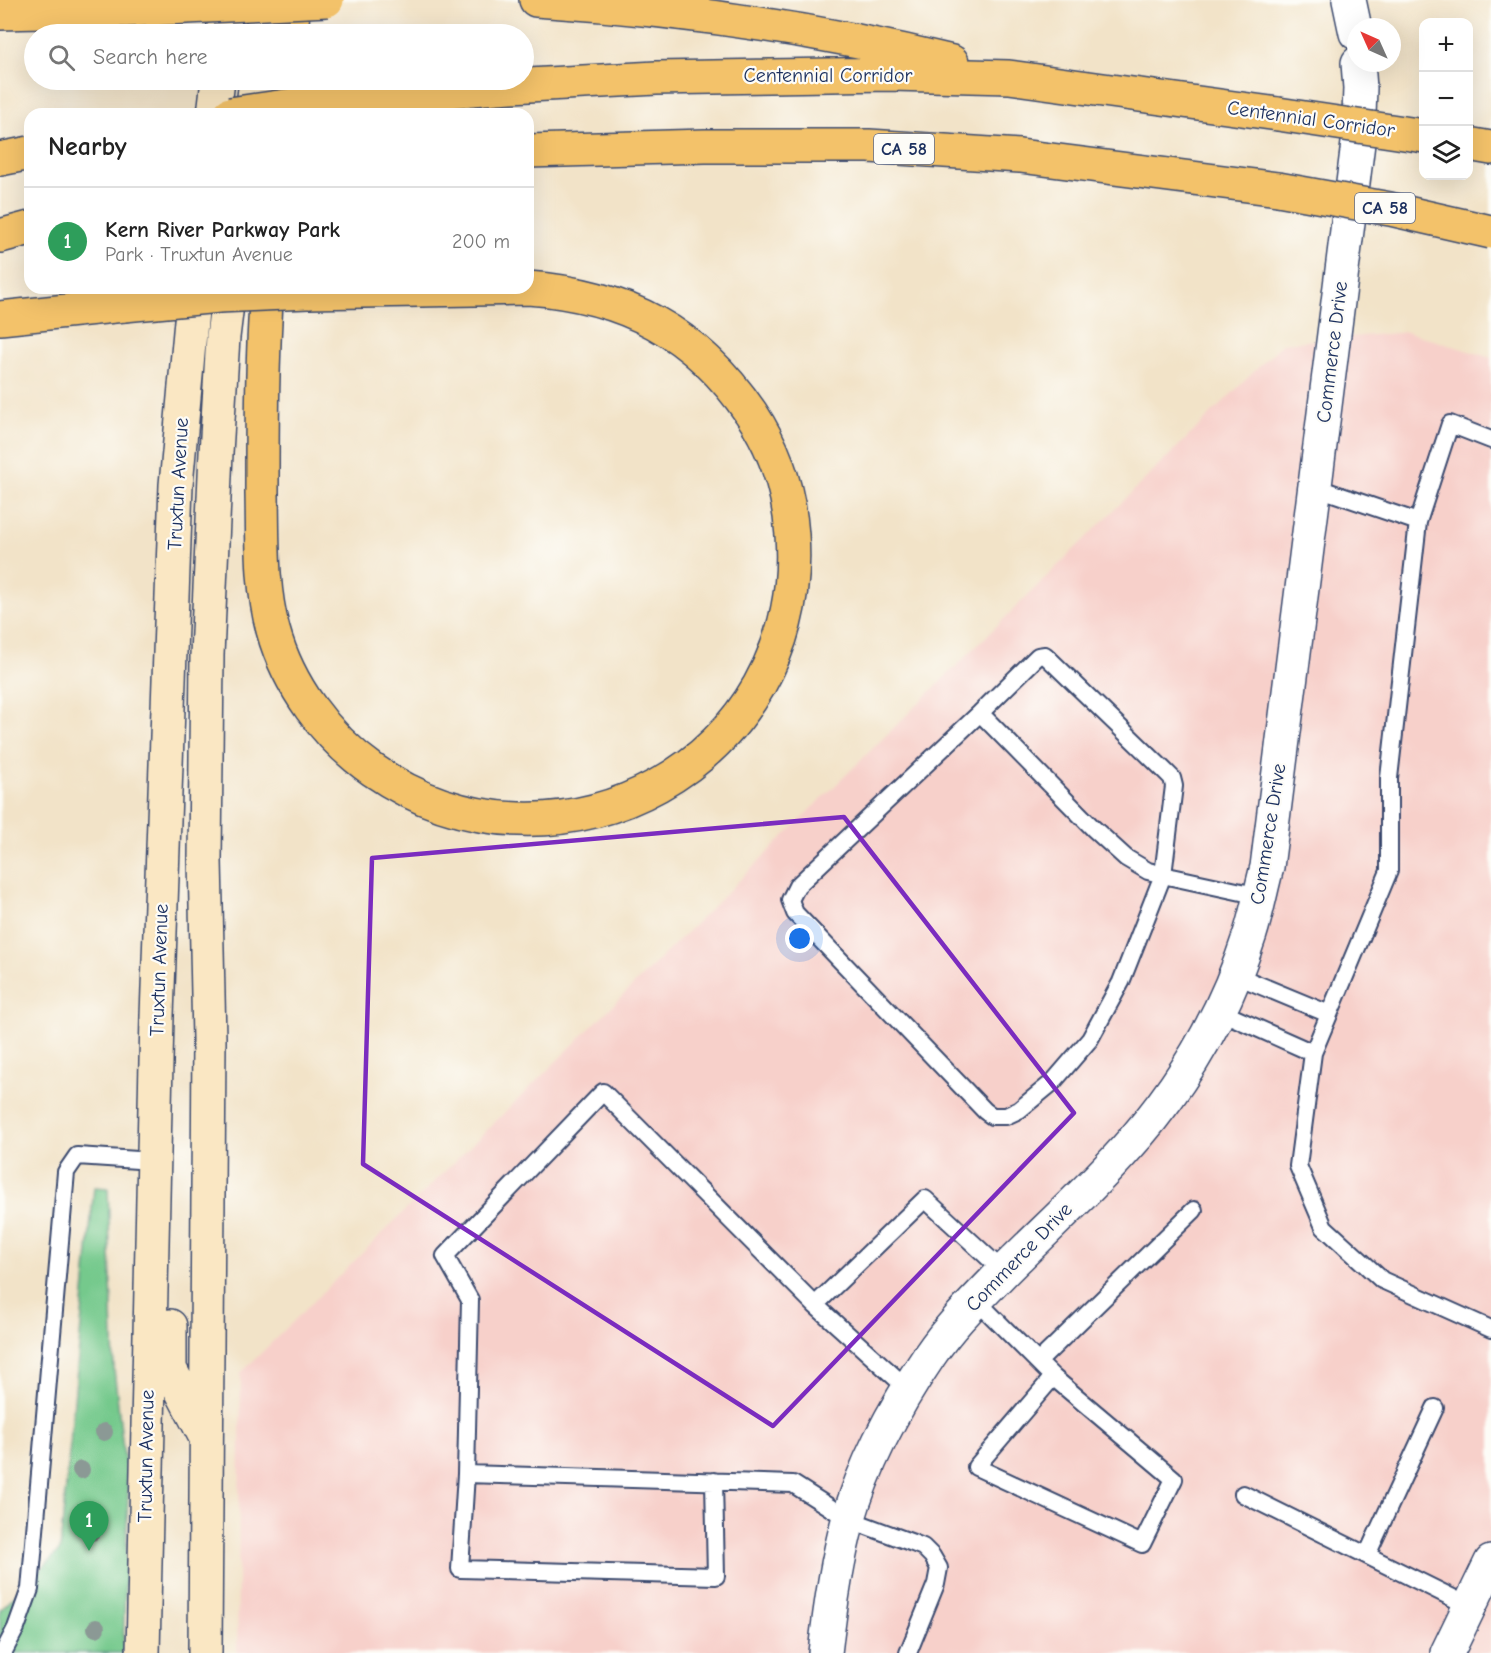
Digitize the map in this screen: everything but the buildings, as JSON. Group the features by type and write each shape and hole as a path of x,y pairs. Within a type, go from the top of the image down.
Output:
{"highway":[{"path":"292,24 294,0"},
{"path":"0,13 127,10 327,0"},
{"path":"536,0 614,5 749,21 912,52 1009,77"},
{"name":"Centennial Corridor","path":"534,85 656,78 832,74 1009,77 1419,135"},
{"path":"285,108 287,90"},
{"name":"Centennial Corridor","path":"272,108 328,100 459,90"},
{"path":"1473,145 1491,148"},
{"name":"CA 58","path":"534,151 705,146 869,146 1020,156 1278,189 1390,209 1491,231"},
{"path":"0,159 24,154"},
{"path":"0,236 24,230"},
{"path":"267,294 262,411 263,555 265,584 273,630 287,667 314,712 336,738 362,762 391,782 422,798 455,810 489,817 523,820 580,814 625,801 667,780 713,744 752,697 776,650 789,602 793,554 784,486 772,452 750,411 715,367 665,328 636,313 584,294 534,289"},
{"path":"0,318 219,296 264,294"}],"main road":[{"path":"224,24 226,0"},
{"path":"263,24 266,0"},
{"path":"215,108 217,90"},
{"path":"253,108 255,90"},
{"name":"Truxtun Avenue","path":"143,1653 153,1161 176,485 193,294"},
{"name":"Truxtun Avenue","path":"205,1653 209,1039 205,860 207,655 217,429 228,294"},
{"path":"153,1161 171,1191 170,1369 207,1438"}],"street":[{"path":"1349,0 1353,18"},
{"name":"Commerce Drive","path":"825,1653 833,1586 848,1519 873,1455 908,1389 932,1353 976,1300 1122,1153 1166,1100 1199,1051 1235,975 1251,934 1267,867 1358,143 1359,72"},
{"path":"1446,1653 1491,1562"}],"lane":[{"path":"1491,440 1449,424 1418,522 1389,778 1389,871 1313,1053 1298,1166 1324,1227 1382,1280 1491,1329"},
{"path":"1315,487 1418,522"},
{"path":"1045,655 1172,778 1174,794 1163,875 1121,982 1090,1039 1053,1082 1019,1110 1006,1116 992,1116 985,1111 795,913 790,900 797,886 980,713 1038,656 1045,655"},
{"path":"980,713 1110,843 1134,862 1148,871 1260,896"},
{"path":"1235,975 1329,1014"},
{"path":"1219,1011 1313,1053"},
{"path":"714,1481 716,1576 460,1569 466,1474 470,1300 445,1256 603,1092 815,1305 908,1389"},
{"path":"3,1653 16,1628 30,1589 66,1172 77,1156 153,1161"},
{"path":"815,1305 925,1198 1004,1272"},
{"path":"1038,1362 1194,1210"},
{"path":"976,1300 1053,1377 1173,1479 1142,1545 976,1467 1053,1377"},
{"path":"1367,1555 1435,1408"},
{"path":"466,1474 793,1484 848,1519 923,1547 932,1556 939,1568 936,1584 908,1653"},
{"path":"1243,1494 1469,1606"}],"highlighted area":[{"path":"844,817 1074,1113 773,1426 363,1164 372,858"}],"shaded area":[{"path":"1408,332 1491,358 1491,1653 237,1653 241,1373 1283,343"}],"green space":[{"path":"94,1187 108,1188 114,1369 128,1492 123,1653 0,1653 0,1610 60,1550"}],"place":[{"name":"Kern River Parkway Park","path":"89,1551"}]}
